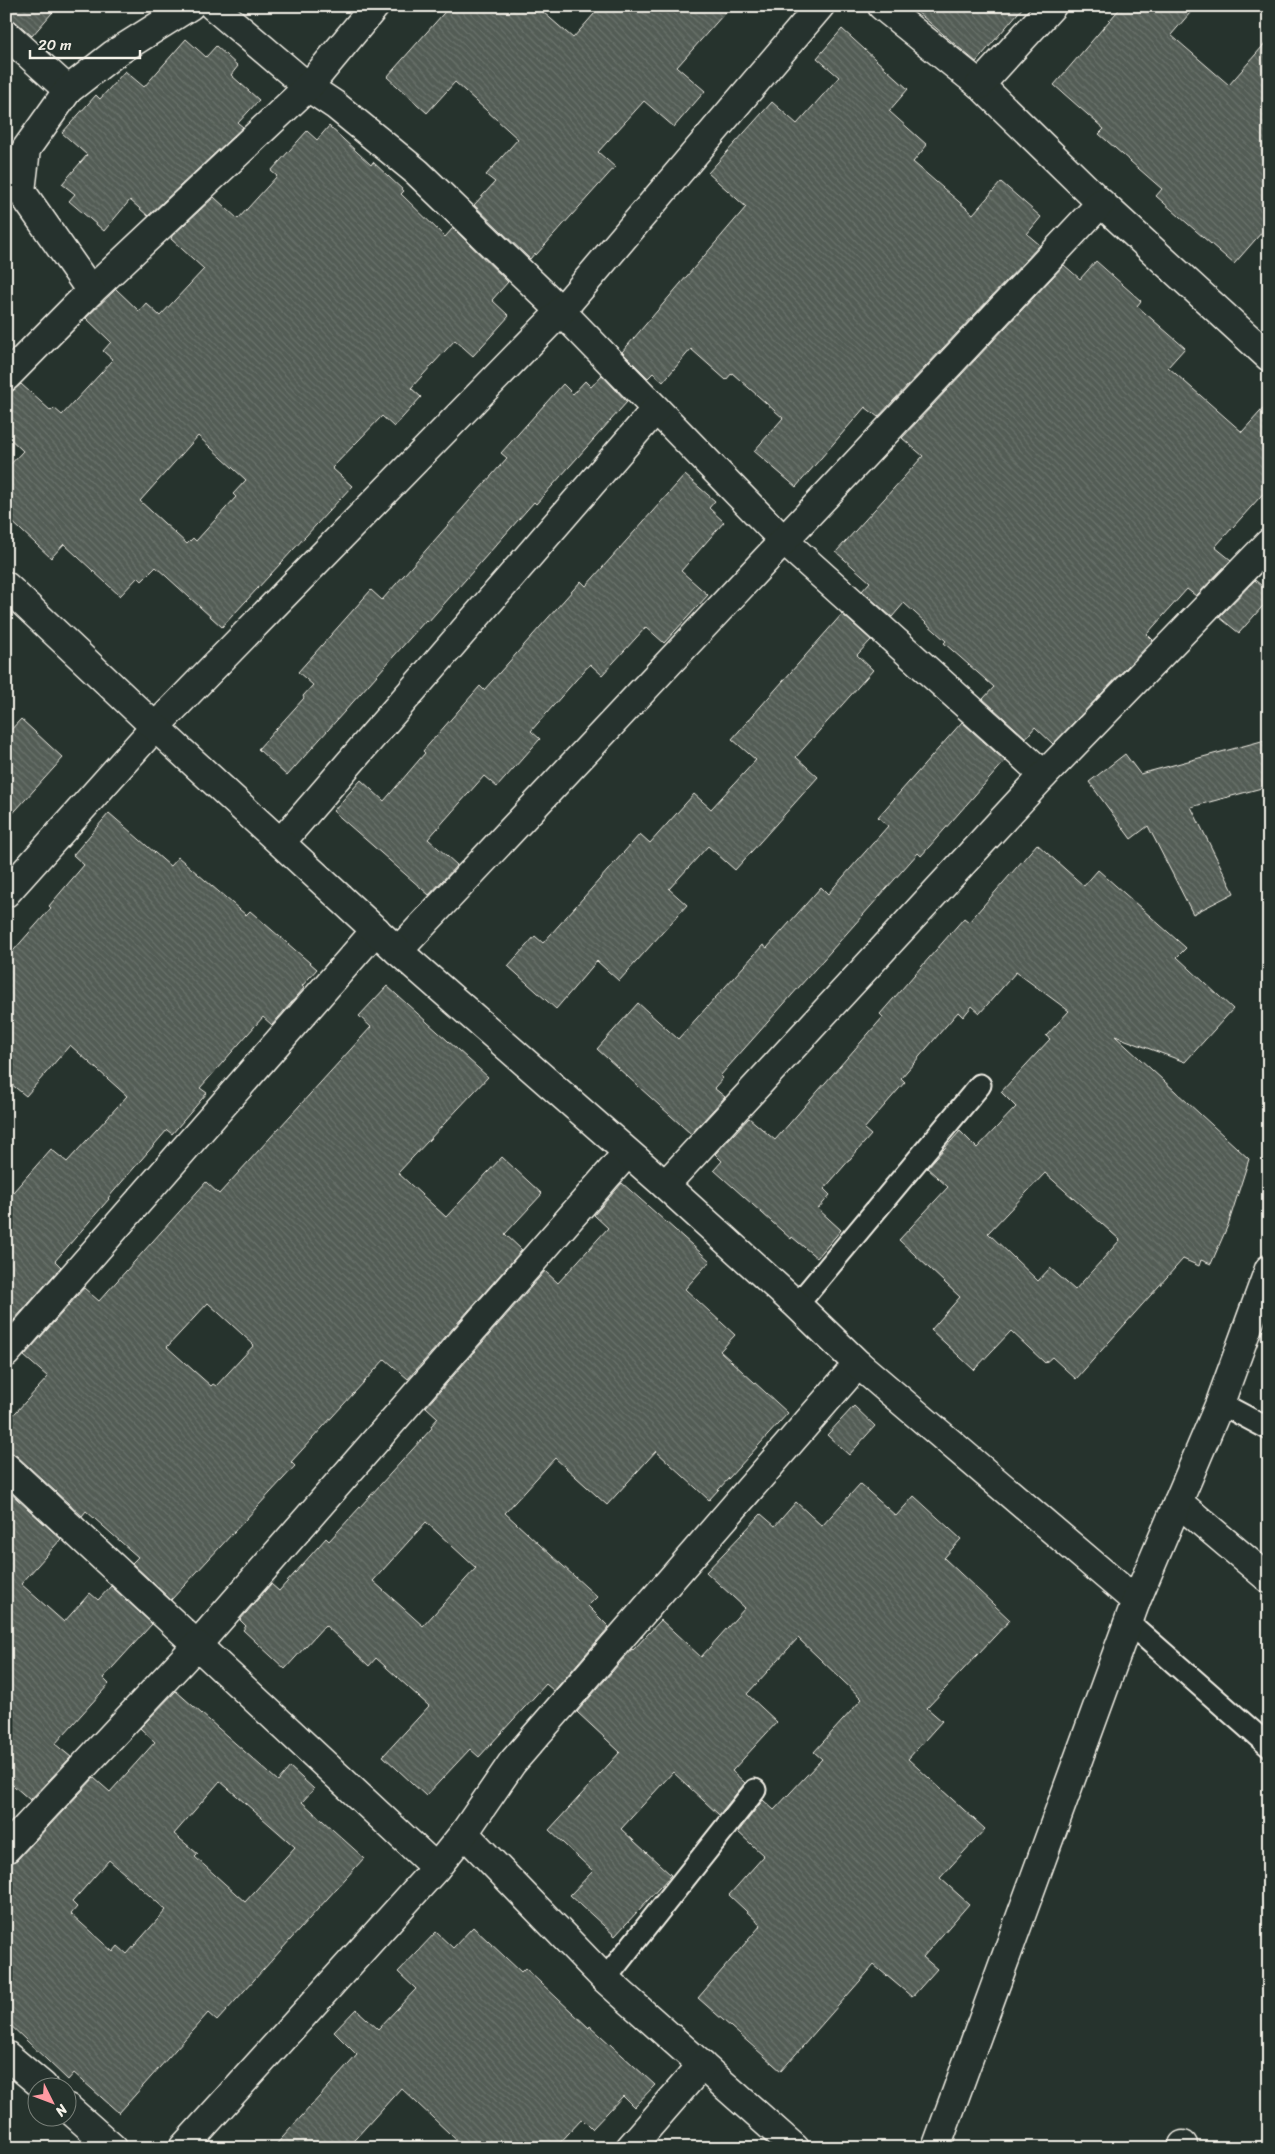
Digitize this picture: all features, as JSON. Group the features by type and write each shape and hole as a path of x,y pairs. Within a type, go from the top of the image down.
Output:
{"street":[{"path":"91,291 21,191 26,149 68,90 114,54 190,6"},
{"path":"213,6 308,87 357,122 417,172 561,310 784,541 1044,775"},
{"path":"6,377 91,291 308,87 375,6"},
{"path":"6,893 155,727 561,310 820,6"},
{"path":"882,6 980,85 1101,203 1269,357"},
{"path":"980,85 1052,6"},
{"path":"6,34 68,90"},
{"path":"398,951 1101,203"},
{"path":"281,842 656,409"},
{"path":"665,1185 1044,775 1269,543"},
{"path":"6,586 155,727 398,951 665,1185 797,1305 858,1364 1132,1612"},
{"path":"6,1354 376,930"},
{"path":"6,1849 197,1645 627,1153"},
{"path":"936,2148 1132,1612 1220,1403 1269,1269"},
{"path":"183,2148 436,1868 464,1833 512,1763 858,1364"},
{"path":"6,1467 436,1868"},
{"path":"1178,1502 1269,1579"},
{"path":"464,1833 605,1979 795,2148"},
{"path":"6,2055 31,2076"},
{"path":"630,2148 702,2065"},
{"path":"78,2117 113,2148"}],"lane":[{"path":"797,1305 980,1085"},
{"path":"1220,1403 1269,1429"},
{"path":"1132,1612 1269,1746"},
{"path":"605,1979 755,1790"}],"building":[{"path":"6,6 58,6 32,36 16,22 6,19"},
{"path":"450,6 536,6 573,38 601,6 731,6 677,67 705,91 674,127 644,101 598,152 615,167 536,255 535,253 530,259 474,205 495,182 486,175 518,139 455,82 427,113 387,77"},
{"path":"910,6 1024,6 976,62"},
{"path":"1122,6 1196,6 1171,35 1229,85 1269,39 1269,224 1234,264 1156,196 1162,189 1099,134 1104,129 1054,85"},
{"path":"842,29 908,89 889,111 927,145 913,162 973,214 1001,182 1041,217 1027,234 1040,245 878,417 865,407 796,487 754,451 783,418 732,373 726,380 691,349 663,382 653,373 648,378 622,352 746,207 708,173 772,102 797,124 839,77 817,58"},
{"path":"186,39 206,57 216,46 238,66 231,75 259,100 238,123 243,127 148,216 130,200 104,231 69,201 75,194 62,184 87,155 62,133 96,95 100,99 125,71 144,87"},
{"path":"329,126 371,165 373,162 404,191 401,194 445,237 453,228 508,282 492,300 509,316 473,356 455,340 411,388 421,397 394,427 382,416 332,468 352,486 222,627 156,567 142,581 138,577 120,596 64,544 51,558 6,516 6,469 23,451 6,435 6,392 11,392 21,384 51,411 54,408 62,415 113,360 103,351 111,342 86,318 116,289 139,311 146,303 160,316 204,269 171,239 172,236 214,197 238,219 277,176 271,171 307,131 317,140","holes":["198,436 246,480 233,494 236,497 196,541 193,538 187,544 140,501"]},
{"path":"1096,261 1141,301 1137,306 1185,348 1168,367 1242,432 1269,402 1269,487 1215,547 1231,560 1196,596 1187,589 1147,634 1153,640 1053,744 1035,727 1026,738 983,699 994,687 944,643 946,641 904,603 892,617 862,591 870,582 836,552 923,456 902,438 1064,265 1080,279"},
{"path":"602,375 627,402 536,504 534,502 428,622 426,620 287,776 258,749 304,698 303,696 313,685 298,672 371,590 382,600 507,458 501,453 563,384 573,394 585,381 591,387"},
{"path":"685,475 715,501 709,508 724,522 681,571 708,595 664,643 646,627 602,675 590,664 531,731 540,739 497,787 484,776 428,839 457,865 429,895 333,811 361,780 384,801 425,753 423,751 480,686 484,690 581,581 586,586"},
{"path":"1255,580 1269,592 1269,599 1239,633 1219,617"},
{"path":"842,614 871,640 857,655 873,670 796,757 818,777 735,870 708,846 669,889 687,905 619,981 597,961 556,1009 508,966 535,936 543,943 640,834 650,843 694,794 711,809 756,760 732,739"},
{"path":"21,719 63,758 6,821 6,735"},
{"path":"962,722 1005,761 921,856 918,853 720,1076 723,1078 714,1088 725,1097 691,1134 597,1049 638,1003 678,1039 763,945 767,948 821,887 828,894 888,826 878,817"},
{"path":"1269,739 1269,786 1191,807 1234,893 1193,914 1148,826 1131,839 1089,782 1125,754 1140,774"},
{"path":"109,813 170,866 178,857 246,915 250,911 317,969 302,986 304,988 272,1025 263,1017 200,1088 207,1093 172,1134 167,1130 108,1198 55,1261 61,1267 6,1329 6,1200 51,1149 67,1162 127,1096 70,1045 26,1096 6,1080 6,959 51,908 49,906 84,865 73,855"},
{"path":"1037,844 1084,886 1098,870 1186,948 1177,957 1233,1009 1185,1062 1115,1036 1249,1159 1228,1225 1211,1264 1201,1260 1199,1266 1183,1259 1076,1379 1052,1357 1045,1363 1011,1331 974,1370 931,1330 960,1297 899,1240 948,1187 927,1168 960,1131 977,1148 1016,1107 1001,1092 1050,1039 1046,1036 1069,1011 1016,972 980,1013 972,1006 963,1017 958,1012 901,1078 905,1082 864,1129 871,1135 824,1189 830,1195 818,1209 841,1230 817,1258 792,1237 791,1239 714,1170 722,1161 715,1154 749,1118 775,1140 883,1017 880,1014 964,918 969,922","holes":["1045,1173 1120,1240 1075,1290 1050,1268 1038,1281 988,1233"]},
{"path":"387,986 488,1077 398,1173 446,1217 502,1157 542,1194 505,1234 522,1250 408,1379 385,1359 291,1462 295,1466 171,1600 132,1563 138,1557 86,1511 82,1516 17,1456 6,1452 6,1423 48,1377 24,1356 84,1288 99,1301 206,1182 219,1194 371,1027 359,1016","holes":["208,1303 254,1345 216,1386 213,1384 211,1386 167,1347"]},
{"path":"622,1183 710,1261 685,1289 735,1335 720,1351 788,1413 709,1500 656,1451 607,1505 555,1458 505,1513 597,1597 588,1606 609,1627 554,1691 546,1684 479,1757 470,1749 426,1796 383,1756 429,1706 376,1658 369,1666 325,1625 285,1669 243,1630 246,1626 240,1620 271,1584 279,1591 326,1538 329,1541 432,1428 431,1426 438,1418 426,1407 545,1271 558,1283 608,1228 594,1215","holes":["426,1522 476,1568 423,1626 373,1581"]},
{"path":"854,1406 875,1426 849,1455 827,1435"},
{"path":"860,1484 896,1516 914,1496 961,1539 944,1558 1010,1620 927,1708 942,1721 908,1759 985,1829 940,1878 969,1904 923,1957 937,1969 912,1997 874,1965 781,2071 698,1998 761,1925 729,1895 764,1856 738,1832 763,1800 774,1810 822,1759 814,1752 862,1699 798,1638 747,1694 777,1722 732,1771 745,1783 719,1815 673,1772 621,1829 671,1875 615,1936 570,1895 593,1871 549,1830 620,1752 577,1712 632,1649 661,1620 701,1657 745,1608 706,1572 761,1514 775,1526 796,1502 822,1526"},
{"path":"6,1489 61,1539 21,1584 64,1622 90,1593 98,1600 111,1586 152,1624 103,1678 109,1684 55,1744 71,1757 30,1800 6,1779"},
{"path":"176,1691 278,1781 290,1767 314,1789 302,1802 364,1858 217,2021 208,2013 119,2113 74,2073 71,2076 64,2076 6,2021 6,1864 17,1860 94,1778 110,1792 155,1742 140,1728","holes":["220,1781 295,1847 245,1902 195,1857 198,1854 174,1834","109,1860 166,1910 127,1954 118,1946 113,1952 71,1914 77,1907 72,1902"]},
{"path":"473,1927 521,1972 525,1968 589,2028 590,2026 655,2085 634,2107 623,2096 592,2129 582,2119 555,2148 465,2148 401,2088 347,2148 273,2148 357,2055 334,2032 356,2009 378,2029 416,1989 398,1972 436,1932 453,1948"}]}
